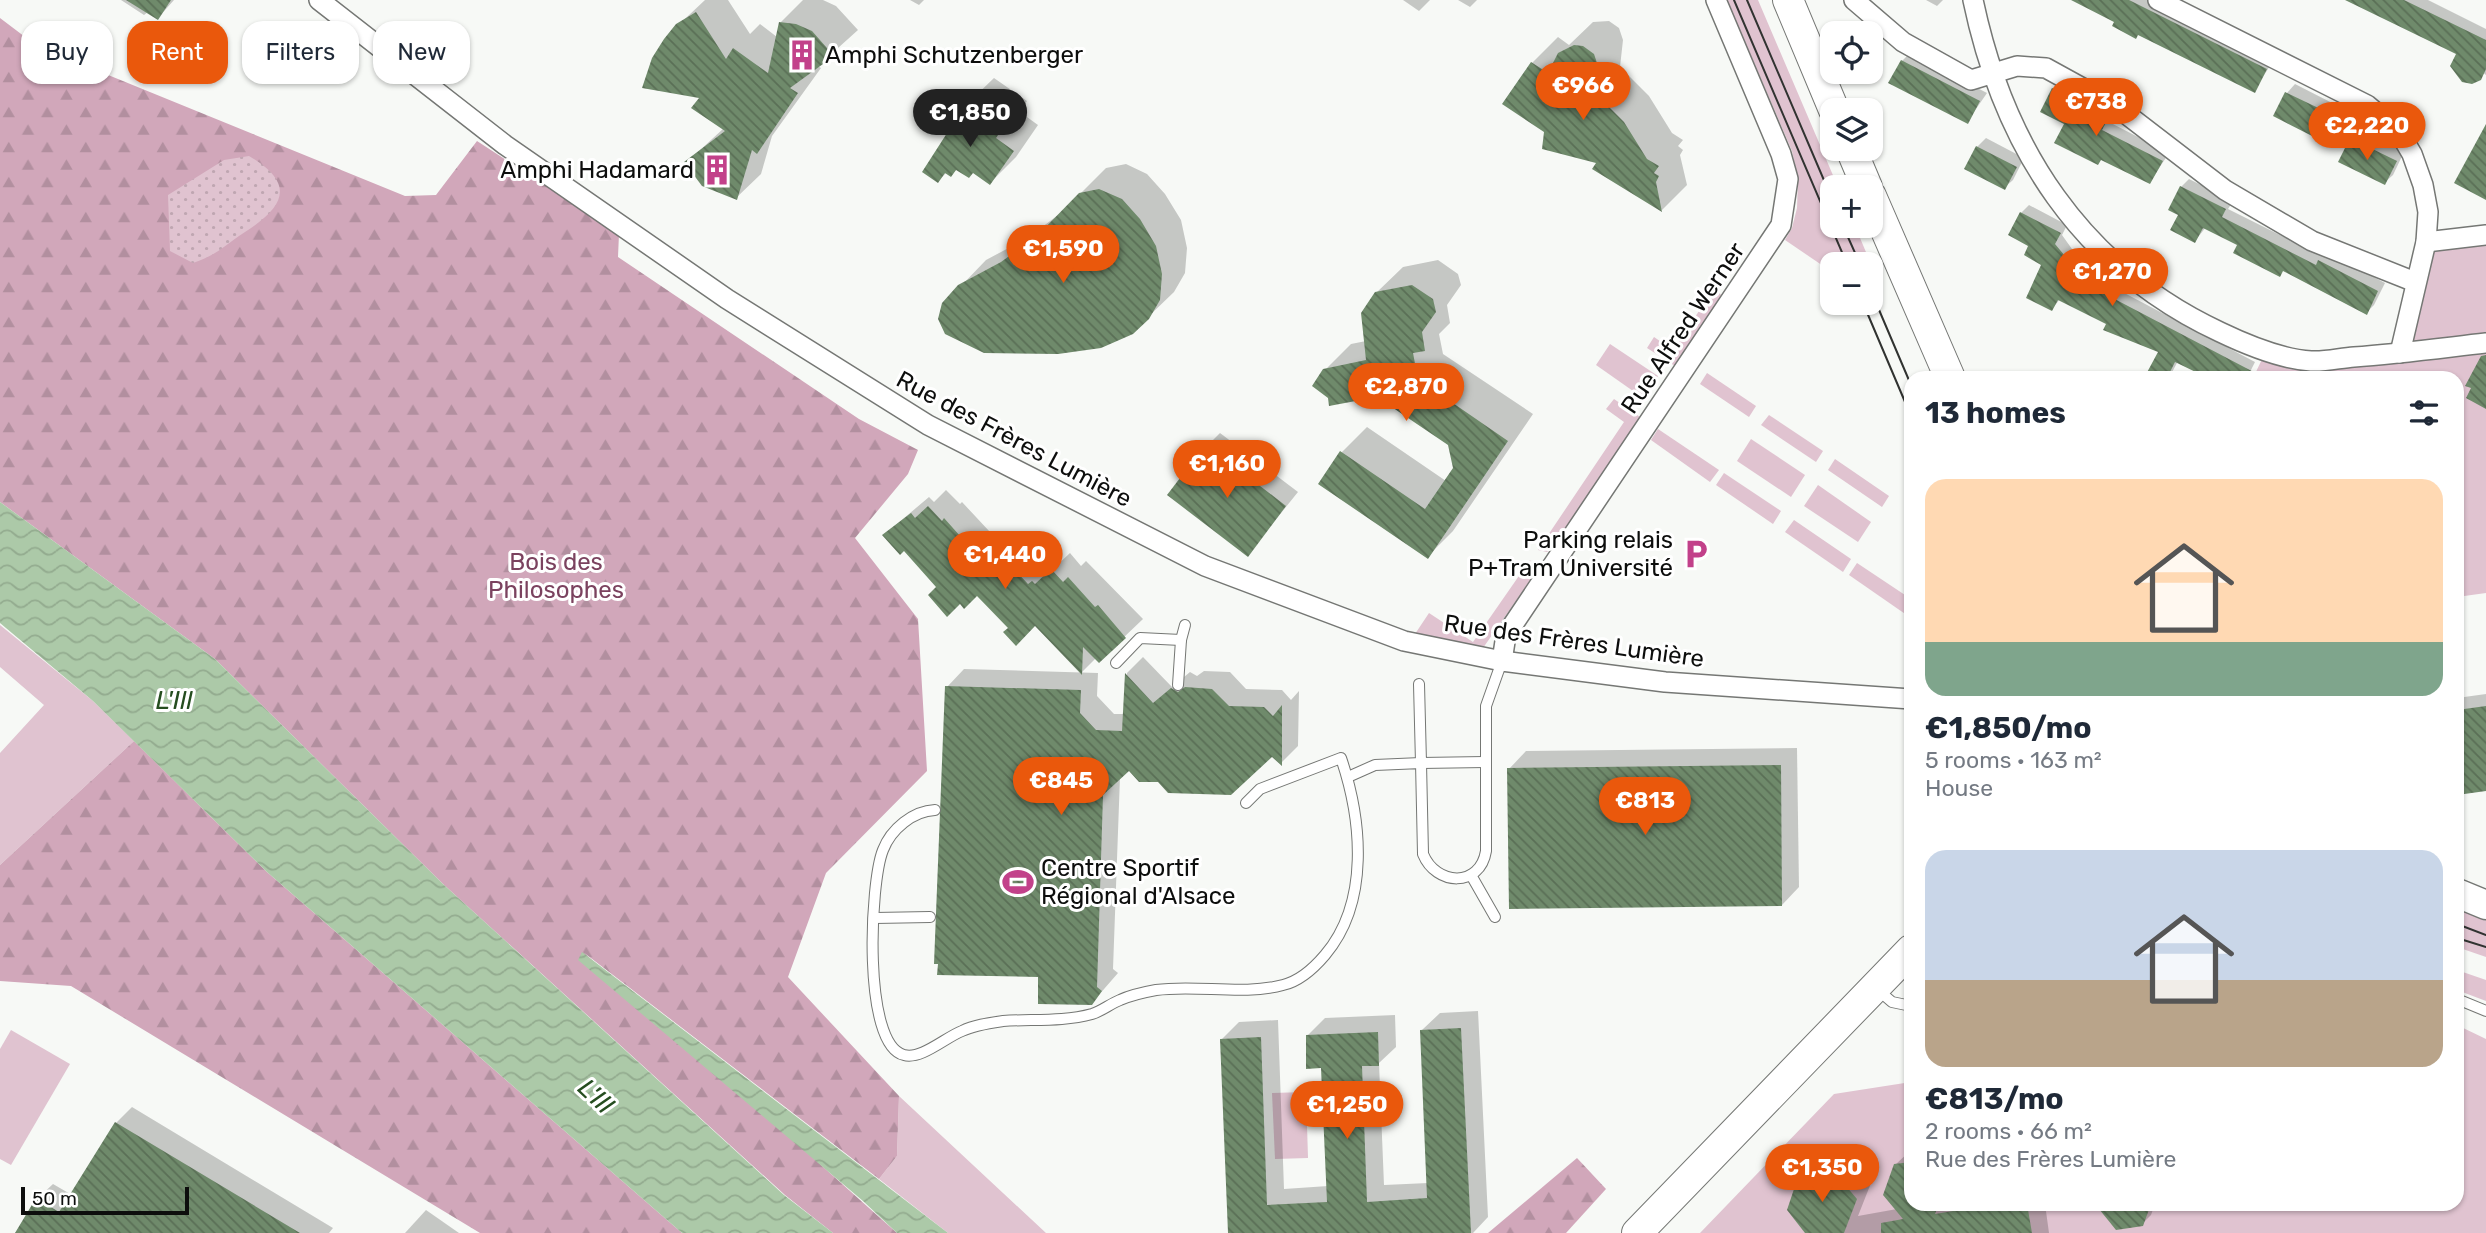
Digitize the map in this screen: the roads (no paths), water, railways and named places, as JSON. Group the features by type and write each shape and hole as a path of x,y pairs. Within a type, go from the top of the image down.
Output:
{"main road":[{"path":"1788,0 1829,98"},
{"path":"1883,224 1947,371"},
{"path":"2464,896 2486,905"},
{"path":"1637,1233 1904,957"}],"street":[{"name":"Rue des Frères Lumière","path":"319,0 505,145 727,299 928,425 1205,566 1404,640 1502,661 1665,682 1904,699"},
{"name":"Rue Alfred Werner","path":"1502,661 1506,635 1781,225 1787,179 1781,153 1716,0"},
{"path":"1854,0 1903,42 1971,80 2017,66 2046,68 2117,107 2225,190 2312,241 2415,282"},
{"path":"1973,0 1992,74 2007,115 2038,173 2104,254 2183,315 2266,351 2311,361 2486,343"},
{"path":"2158,0 2367,104 2384,116 2399,132 2412,154 2423,185 2428,212 2426,242 2400,353"},
{"path":"2426,242 2486,236"}],"lane":[{"path":"1178,685 1181,640 1185,625"},
{"path":"1116,663 1140,638 1181,640"},
{"path":"1419,684 1423,854 1427,864 1446,878 1456,880 1471,875 1485,860 1486,706 1502,661"},
{"path":"935,810 912,816 883,849 875,918 876,1005 880,1025 891,1047 902,1055 914,1056 964,1030 983,1024 1074,1018 1096,1013 1120,999 1156,990 1284,985 1301,978 1317,965 1334,945 1355,892 1358,834 1342,758 1260,789 1246,803"},
{"path":"1348,777 1375,765 1485,762"},
{"path":"1471,875 1495,917"},
{"path":"875,918 930,917"},
{"path":"1869,991 1904,1005"},
{"path":"2464,1002 2486,1011"}],"water":[{"name":"L'Ill","path":"0,502 215,659 443,884 784,1195 833,1233 682,1233 267,872 93,701 0,623"},
{"path":"582,952 948,1233 897,1233 863,1201 578,960"}],"tram line":[{"path":"1734,0 1842,252"},
{"path":"1747,0 1822,175"},
{"path":"1848,238 1855,252"},
{"path":"1868,315 1904,400"},
{"path":"1881,315 1905,371"},
{"path":"2464,927 2486,935"},
{"path":"2464,940 2486,947"}],"place":[{"name":"Amphi Schutzenberger","path":"802,55"},
{"name":"Amphi Hadamard","path":"717,170"},
{"name":"Parking relais P+Tram Université","path":"1696,554"},
{"name":"Centre Sportif Régional d'Alsace","path":"1018,882"}],"park label":[{"name":"Bois des Philosophes","path":"556,576"}]}
